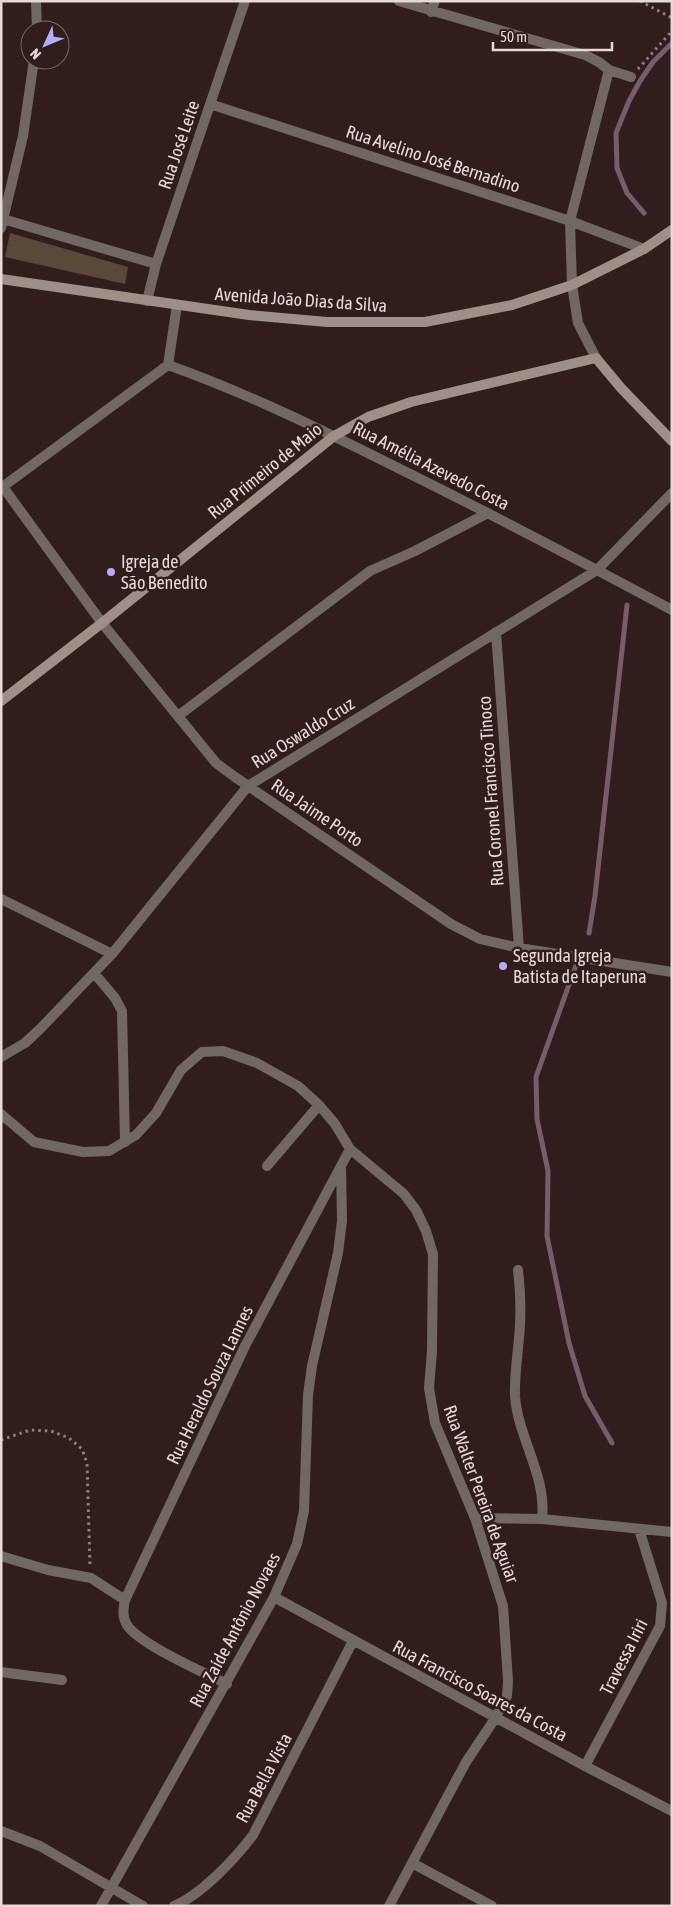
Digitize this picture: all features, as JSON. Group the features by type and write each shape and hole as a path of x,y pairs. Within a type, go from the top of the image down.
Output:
{"main road":[{"name":"Avenida João Dias da Silva","path":"1,279 249,315 327,322 425,322 512,305 572,285 644,248 672,230"},
{"name":"Rua Primeiro de Maio","path":"1,701 102,624 334,436 368,417 411,402 596,358"},
{"path":"596,358 626,394 672,441"}],"street":[{"path":"36,1 36,20"},
{"name":"Rua José Leite","path":"147,301 156,264 245,1"},
{"path":"399,1 431,12 585,55 609,70 631,77"},
{"path":"431,12 435,1"},
{"path":"33,70 23,136 2,223 156,264"},
{"path":"596,358 578,322 572,285 570,221 609,70"},
{"name":"Rua Avelino José Bernadino","path":"210,104 570,221 644,248"},
{"path":"2,487 168,365 177,305"},
{"name":"Rua Amélia Azevedo Costa","path":"168,365 217,382 334,436 488,513 672,610"},
{"name":"Rua Jaime Porto","path":"2,487 102,624 216,763 451,924 480,939 519,948 672,972"},
{"name":"Rua Oswaldo Cruz","path":"1,1057 25,1043 112,954 248,786 597,570 672,493"},
{"path":"178,716 370,571 415,551 488,513"},
{"name":"Rua Coronel Francisco Tinoco","path":"496,632 519,948"},
{"path":"1,899 112,954"},
{"path":"94,973 115,998 122,1011 125,1142"},
{"name":"Rua Walter Pereira de Aguiar","path":"1,1114 34,1142 83,1152 110,1151 136,1135 156,1113 181,1070 202,1052 223,1051 257,1063 298,1086 319,1105 350,1149 404,1194 416,1210 426,1231 433,1254 432,1351 429,1388 435,1423 476,1518 503,1606 508,1680 506,1696 496,1717 466,1762 389,1906"},
{"path":"266,1166 319,1105"},
{"name":"Rua Heraldo Souza Lannes","path":"226,1684 139,1638 128,1626 122,1613 125,1600 245,1346 350,1149"},
{"name":"Rua Zaíde Antônio Novaes","path":"101,1906 274,1597 297,1544 304,1511 308,1395 312,1366 339,1245 342,1221 340,1166"},
{"path":"518,1270 520,1323 515,1396 522,1430 530,1450 539,1484 543,1508 542,1519"},
{"path":"476,1518 542,1519 672,1532"},
{"name":"Travessa Iriri","path":"585,1766 660,1626 662,1603 639,1529"},
{"path":"1,1556 48,1570 91,1578 125,1600"},
{"name":"Rua Francisco Soares da Costa","path":"274,1597 585,1766 672,1810"},
{"name":"Rua Bella Vista","path":"174,1906 192,1896 238,1855 253,1835 353,1641"},
{"path":"1,1672 62,1680"},
{"path":"1,1831 40,1846 86,1871 143,1906"},
{"path":"412,1863 492,1906"}],"path":[{"path":"640,1 672,18"},
{"path":"631,77 672,31"},
{"path":"1,1440 30,1430 51,1431 68,1438 82,1449 87,1464 91,1578"}],"shaded area":[{"path":"10,233 128,267 125,284 5,257"}],"waterway":[{"path":"644,213 627,193 617,168 616,133 629,101 640,81 653,62 672,43"},
{"path":"589,933 595,896 627,605"},
{"path":"576,965 536,1077 537,1119 548,1171 547,1236 569,1343 585,1396 612,1443"}],"place":[{"name":"Igreja de São Benedito","path":"111,572"},
{"name":"Segunda Igreja Batista de Itaperuna","path":"503,966"}]}
